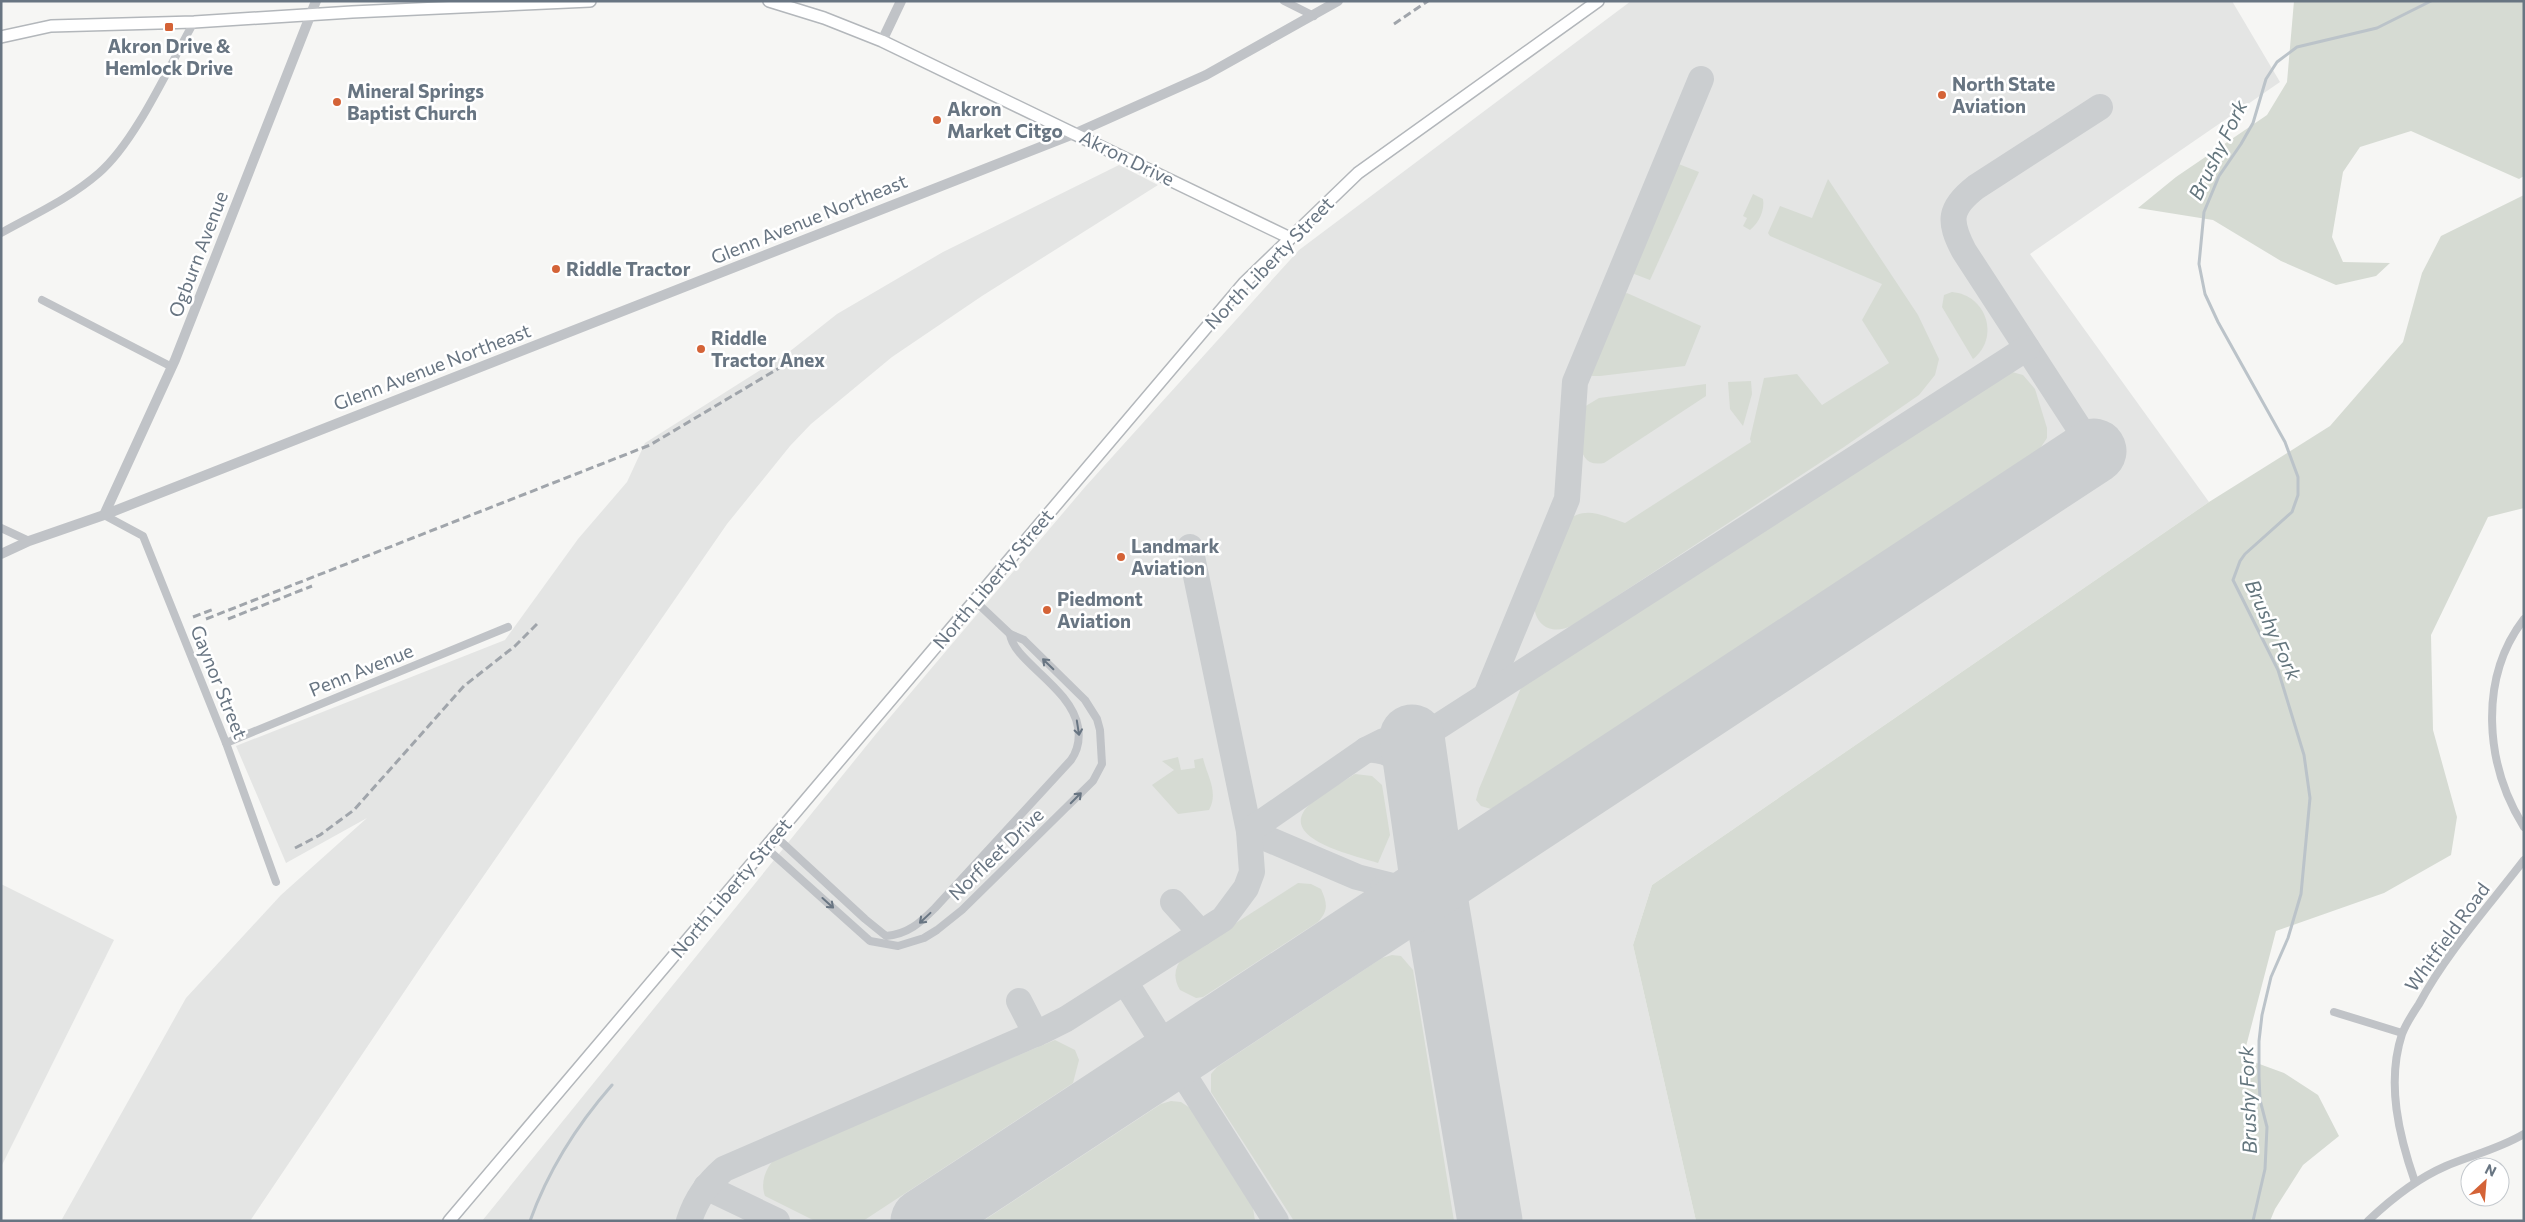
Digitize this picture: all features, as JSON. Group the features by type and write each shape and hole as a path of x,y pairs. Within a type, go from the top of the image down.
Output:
{"main road":[{"path":"1,37 51,26 194,22 474,4 590,1"},
{"name":"Akron Drive","path":"769,1 824,18 882,42 1076,133 1290,238"},
{"name":"North Liberty Street","path":"449,1221 1244,283 1358,172 1598,1"}],"street":[{"name":"Ogburn Avenue","path":"104,515 172,367 309,14 316,1"},
{"path":"882,42 901,1"},
{"path":"1284,1 1314,16"},
{"name":"Glenn Avenue Northeast","path":"1,554 29,541 104,515 1076,133 1206,75 1338,1"},
{"path":"1,233 49,208 78,189 111,161 145,110 194,22"},
{"path":"42,300 172,367"},
{"name":"Gaynor Street","path":"104,515 143,536 226,742 276,882"},
{"path":"1,528 29,541"},
{"name":"Norfleet Drive","path":"765,848 866,938 874,943 898,946 919,940 937,930 962,910 1098,773 1102,764 1097,719 1085,700 1024,640 1010,634 974,600"},
{"path":"2524,619 2501,659 2494,680 2491,715 2503,784 2507,796 2524,827"},
{"name":"Penn Avenue","path":"226,742 508,627"},
{"name":"Norfleet Drive","path":"775,836 874,928 886,936 898,934 917,926 1075,754 1080,736 1076,717 1066,700 1052,683 1012,644 1010,634"},
{"name":"Whitfield Road","path":"2415,1182 2404,1151 2395,1099 2396,1065 2402,1033 2433,978 2524,860"},
{"path":"807,885 816,874"},
{"path":"866,938 874,928"},
{"path":"2334,1012 2402,1033"},
{"path":"2368,1221 2415,1182 2443,1167 2493,1150 2524,1134"}],"shaded area":[{"path":"1631,1 2232,1 2280,82 2030,254 2209,502 1652,885 1633,945 1696,1221 482,1221 880,729 1085,487 1299,250"},
{"path":"2294,1 2524,1 2524,176 2519,179 2411,131 2360,147 2343,172 2332,237 2343,262 2390,263 2376,276 2336,285 2281,261 2213,220 2138,208 2176,177 2267,115 2287,82"},
{"path":"1676,163 1699,172 1650,280 1629,272"},
{"path":"1119,165 1158,185 982,296 892,357 811,424 790,446 727,524 433,949 250,1221 61,1221 186,998 281,895 367,818 286,863 236,746 505,640 578,539 627,482 645,443 789,352 837,314 943,252"},
{"path":"1828,179 1918,315 1939,359 1935,375 1919,395 1844,447 1573,625 1556,630 1543,625 1535,613 1535,596 1565,523 1572,517 1579,514 1594,513 1625,523 1751,442 1750,439 1764,378 1797,374 1822,405 1889,363 1862,320 1882,284 1770,236 1768,233 1780,206 1812,218"},
{"path":"1753,194 1763,199 1763,208 1759,220 1750,230 1743,226 1747,218 1743,216"},
{"path":"2524,195 2524,508 2488,517 2431,635 2433,730 2457,817 2451,855 2384,893 2276,931 2243,1058 2284,1073 2318,1095 2339,1136 2303,1165 2275,1209 2270,1221 1696,1221 1633,945 1652,885 2209,502 2330,426 2403,342 2422,273 2441,236"},
{"path":"1952,292 1964,295 1974,301 1986,319 1986,340 1981,350 1973,359 1942,307 1944,295"},
{"path":"1627,293 1701,326 1685,366 1600,376 1592,376 1589,373 1620,297"},
{"path":"2012,372 2023,375 2035,389 2047,428 2047,438 2039,450 1514,795 1491,809 1481,806 1476,800 1523,683 1989,380"},
{"path":"1751,381 1752,394 1743,426 1730,409 1728,382"},
{"path":"1706,384 1706,396 1604,463 1594,463 1587,460 1581,445 1584,407 1599,398"},
{"path":"1178,757 1181,770 1195,768 1194,760 1203,758 1213,790 1212,803 1209,810 1178,814 1152,785 1174,770 1162,761"},
{"path":"1355,774 1372,776 1382,785 1390,835 1378,863 1323,844 1310,836 1302,827 1301,816 1310,804"},
{"path":"1298,883 1311,884 1321,889 1326,906 1324,914 1318,922 1203,997 1196,998 1180,990 1176,981 1176,973 1183,957"},
{"path":"1,884 114,940 1,1167"},
{"path":"1392,955 1401,956 1413,970 1454,1221 1294,1221 1211,1092 1211,1074 1217,1067 1382,958"},
{"path":"1055,1040 1075,1050 1079,1060 1073,1083 863,1221 815,1221 765,1196 763,1184 766,1172 773,1161 782,1153"},
{"path":"1171,1101 1181,1102 1190,1108 1253,1208 1255,1221 983,1221 1161,1104"}],"waterway":[{"name":"Brushy Fork","path":"2253,1221 2265,1169 2267,1127 2260,1100 2259,1041 2262,1015 2271,977 2288,938 2301,894 2310,798 2304,755 2278,670 2233,580 2240,561 2245,554 2292,512 2298,495 2298,477 2285,442 2218,322 2205,294 2199,264 2204,212 2219,176 2253,123 2266,79 2277,62 2297,47 2377,28 2431,1"},
{"path":"530,1221 545,1184 575,1132 612,1085"}],"taxiway":[{"path":"1487,693 1567,499 1575,382 1701,79"},
{"path":"2094,451 1964,251 1955,231 1954,216 1960,202 1976,187 2100,107"},
{"path":"689,1221 703,1192 724,1169 1066,1019 1223,919 1246,888 1252,872 1249,831 1366,750 1384,741 1428,733 2027,348"},
{"path":"1190,547 1249,831 1357,877 1401,888 1433,885"},
{"path":"1366,750 1375,750 1391,755 1403,764 1419,784"},
{"path":"1383,888 1396,894 1416,910 1430,928 1448,964"},
{"path":"1173,902 1201,933"},
{"path":"1125,982 1276,1221"},
{"path":"1019,1001 1036,1034"},
{"path":"706,1187 777,1221"}],"runway":[{"path":"923,1221 2094,451"},
{"path":"1412,737 1433,885 1490,1221"}],"railway":[{"path":"1394,24 1428,1"},
{"path":"206,619 650,445 796,358"},
{"path":"228,619 312,586"},
{"path":"193,617 214,609"},
{"path":"295,848 320,835 354,810 464,686 515,646 539,622"}],"place":[{"name":"Akron Drive & Hemlock Drive","path":"169,27"},
{"name":"North State Aviation","path":"1942,95"},
{"name":"Mineral Springs Baptist Church","path":"337,102"},
{"name":"Akron Market Citgo","path":"937,120"},
{"name":"Riddle Tractor","path":"556,269"},
{"name":"Riddle Tractor Anex","path":"701,349"},
{"name":"Landmark Aviation","path":"1121,557"},
{"name":"Piedmont Aviation","path":"1047,610"}]}
